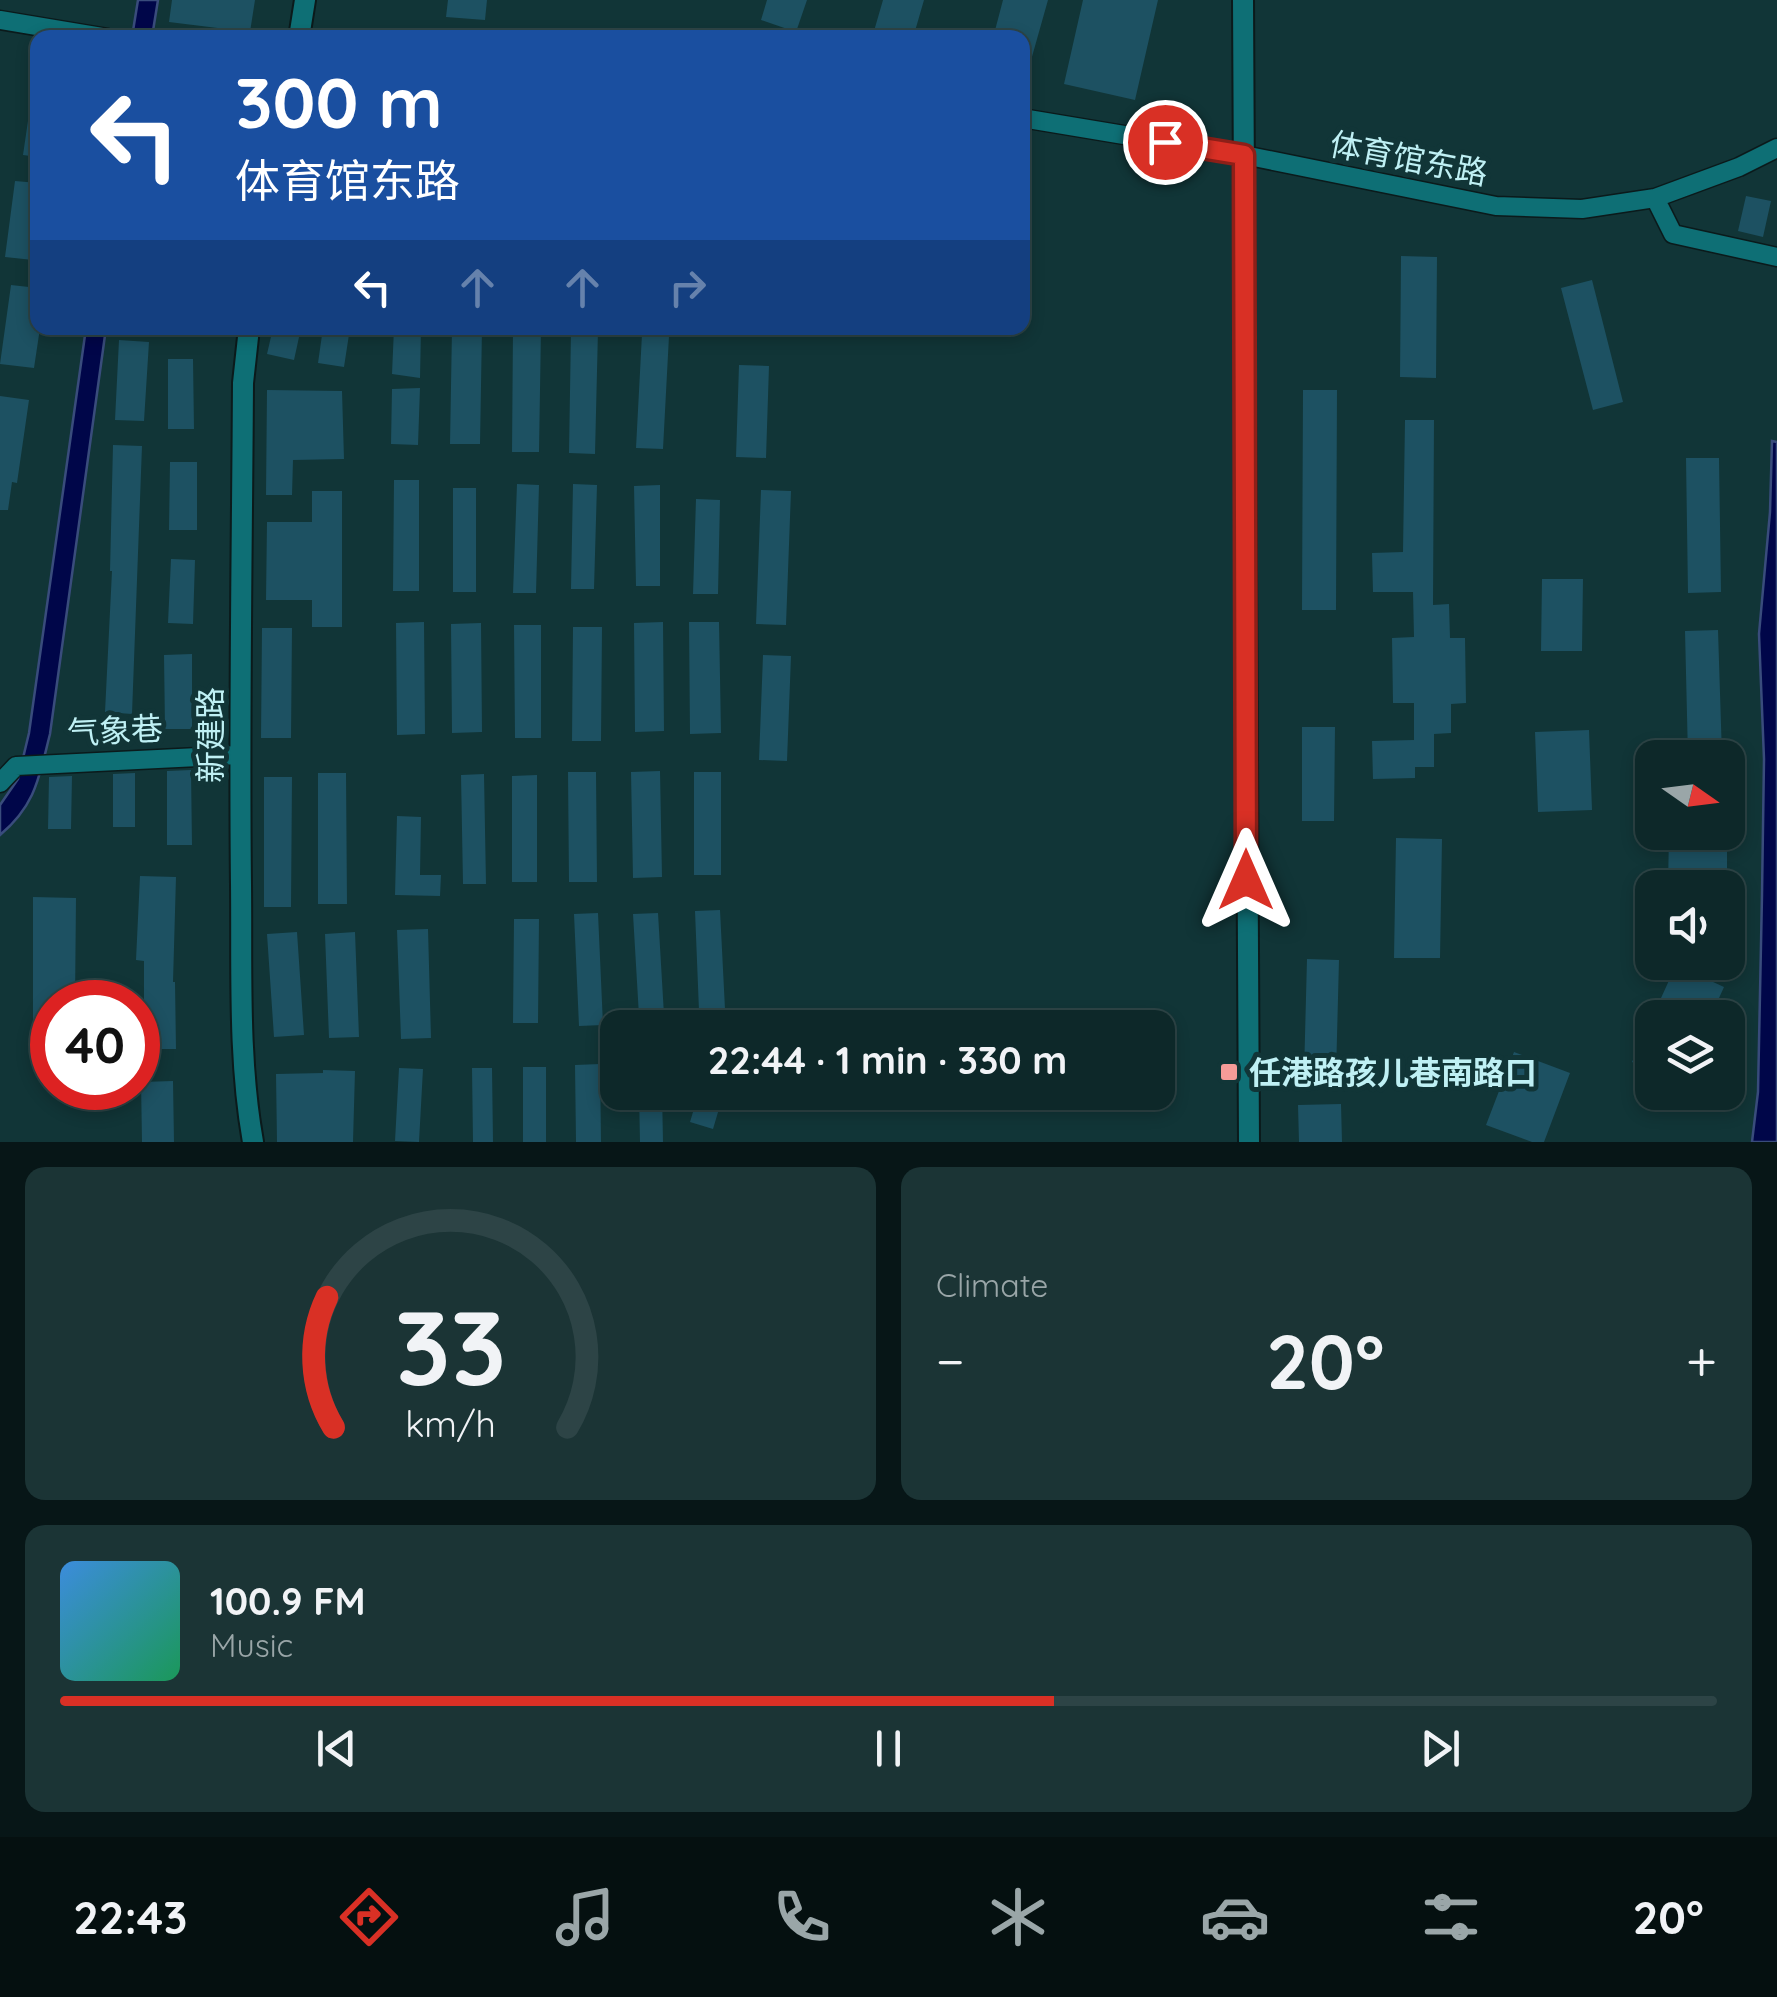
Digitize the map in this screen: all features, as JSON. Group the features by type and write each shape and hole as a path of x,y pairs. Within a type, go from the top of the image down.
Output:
{"street":[{"path":"300,30 305,0"},
{"path":"1242,0 1249,1142"},
{"path":"0,20 60,30"},
{"name":"体育馆东路","path":"1030,119 1244,155 1496,206 1582,209 1655,198 1739,167 1777,148"},
{"path":"1655,198 1672,234 1777,257"},
{"name":"新建路","path":"248,335 244,383 240,755 243,1048 253,1142"},
{"name":"气象巷","path":"0,783 16,766 240,755"}],"shaded area":[{"path":"138,0 158,0 153,30 133,30"},
{"path":"85,335 105,335 50,734 29,801 0,835 0,805 18,779 29,733"},
{"path":"1772,441 1777,442 1777,1142 1752,1142 1758,1092 1764,759 1759,634"}],"building":[{"path":"172,0 255,0 250,30 169,22"},
{"path":"448,0 487,0 485,20 446,17"},
{"path":"767,0 807,0 797,30 761,20"},
{"path":"883,0 924,0 915,30 874,30"},
{"path":"1003,0 1048,0 1030,64 1030,30 995,30"},
{"path":"1083,0 1158,0 1135,100 1064,84"},
{"path":"30,107 30,156 23,155"},
{"path":"15,181 30,182 30,260 5,257"},
{"path":"1746,196 1771,201 1763,237 1738,231"},
{"path":"1401,256 1437,257 1436,378 1400,377"},
{"path":"1592,280 1623,402 1593,410 1561,288"},
{"path":"11,285 30,287 30,335 39,335 34,368 0,364"},
{"path":"271,335 299,335 294,360 267,354"},
{"path":"322,335 349,335 344,367 318,363"},
{"path":"394,335 421,335 420,378 392,374"},
{"path":"452,335 482,335 480,444 450,444"},
{"path":"513,335 541,335 539,452 512,452"},
{"path":"571,335 598,335 595,454 569,453"},
{"path":"642,335 669,336 663,449 636,448"},
{"path":"119,340 149,342 144,421 115,420"},
{"path":"168,359 193,359 194,429 168,429"},
{"path":"739,365 769,366 766,458 736,457"},
{"path":"420,388 418,445 391,444 392,389"},
{"path":"267,390 342,391 344,459 293,460 292,495 266,495"},
{"path":"1303,390 1337,390 1336,610 1302,610"},
{"path":"0,396 29,400 17,483 12,482 8,510 0,510"},
{"path":"1405,420 1434,420 1433,605 1449,604 1450,638 1465,638 1466,703 1451,704 1451,733 1434,734 1434,767 1415,767 1415,778 1373,779 1372,741 1414,740 1414,703 1393,703 1392,638 1414,637 1413,592 1373,592 1372,553 1403,552"},
{"path":"113,445 142,446 132,714 105,712"},
{"path":"1686,458 1719,458 1721,592 1688,593"},
{"path":"170,462 197,462 197,530 169,530"},
{"path":"394,480 419,480 419,591 393,591"},
{"path":"517,484 539,485 536,593 513,593"},
{"path":"573,484 597,485 594,589 571,589"},
{"path":"660,485 660,586 636,586 634,486"},
{"path":"453,488 476,488 476,592 453,592"},
{"path":"761,490 791,491 786,625 756,624"},
{"path":"312,491 342,491 342,627 312,627 312,600 266,600 267,522 312,522"},
{"path":"696,499 720,500 718,594 693,594"},
{"path":"171,559 195,560 193,624 168,623"},
{"path":"1542,579 1583,579 1582,651 1541,651"},
{"path":"424,622 425,734 397,735 396,623"},
{"path":"663,622 664,731 635,732 634,623"},
{"path":"689,622 719,622 721,733 690,734"},
{"path":"481,623 482,732 452,733 451,624"},
{"path":"514,625 541,625 541,738 515,738"},
{"path":"573,627 602,627 601,741 572,741"},
{"path":"262,628 292,628 291,738 261,738"},
{"path":"1718,630 1721,740 1688,740 1685,631"},
{"path":"192,654 192,729 165,729 164,655"},
{"path":"763,655 791,656 787,761 759,760"},
{"path":"1302,727 1335,727 1334,821 1302,821"},
{"path":"1589,730 1592,810 1538,812 1535,732"},
{"path":"191,770 192,845 167,845 167,771"},
{"path":"660,771 662,877 633,878 631,772"},
{"path":"568,772 596,772 597,882 569,882"},
{"path":"694,772 721,772 721,875 694,875"},
{"path":"135,773 135,827 113,827 113,774"},
{"path":"318,773 346,773 347,904 318,904"},
{"path":"484,774 486,884 463,884 461,775"},
{"path":"537,775 537,882 512,882 512,776"},
{"path":"72,776 71,829 48,829 49,777"},
{"path":"264,777 292,777 291,907 264,907"},
{"path":"397,816 421,817 420,875 441,875 440,896 395,895"},
{"path":"1396,838 1442,839 1440,958 1394,958"},
{"path":"1669,850 1727,850 1727,870 1668,870"},
{"path":"140,876 176,877 176,1049 160,1049 160,980 144,980 144,961 136,960"},
{"path":"33,897 76,898 75,980 33,980"},
{"path":"720,910 725,1009 699,1010 695,911"},
{"path":"598,913 600,1025 579,1026 574,914"},
{"path":"658,913 664,1010 639,1010 633,914"},
{"path":"514,919 539,919 538,1023 513,1023"},
{"path":"428,929 431,1038 401,1039 397,930"},
{"path":"297,932 304,1035 274,1037 267,934"},
{"path":"355,932 359,1037 329,1038 325,934"},
{"path":"1307,959 1339,960 1336,1075 1304,1074"},
{"path":"1669,980 1709,980 1724,987 1718,1000 1660,1000"},
{"path":"1514,1052 1570,1073 1544,1142 1532,1142 1486,1125"},
{"path":"600,1064 601,1142 576,1142 575,1065"},
{"path":"523,1067 546,1067 546,1142 523,1142"},
{"path":"399,1068 423,1069 419,1142 395,1141"},
{"path":"472,1068 492,1068 493,1142 473,1142"},
{"path":"355,1071 353,1142 277,1142 276,1074"},
{"path":"160,1081 173,1081 174,1142 142,1142 141,1110 160,1110"},
{"path":"1341,1104 1342,1142 1299,1142 1298,1105"},
{"path":"639,1110 662,1110 663,1142 640,1142"},
{"path":"694,1110 719,1110 713,1129 690,1122"}],"place":[{"name":"任港路孩儿巷南路口","path":"1229,1072"}],"route":[{"path":"1165,142 1244,155 1246,880"}]}
